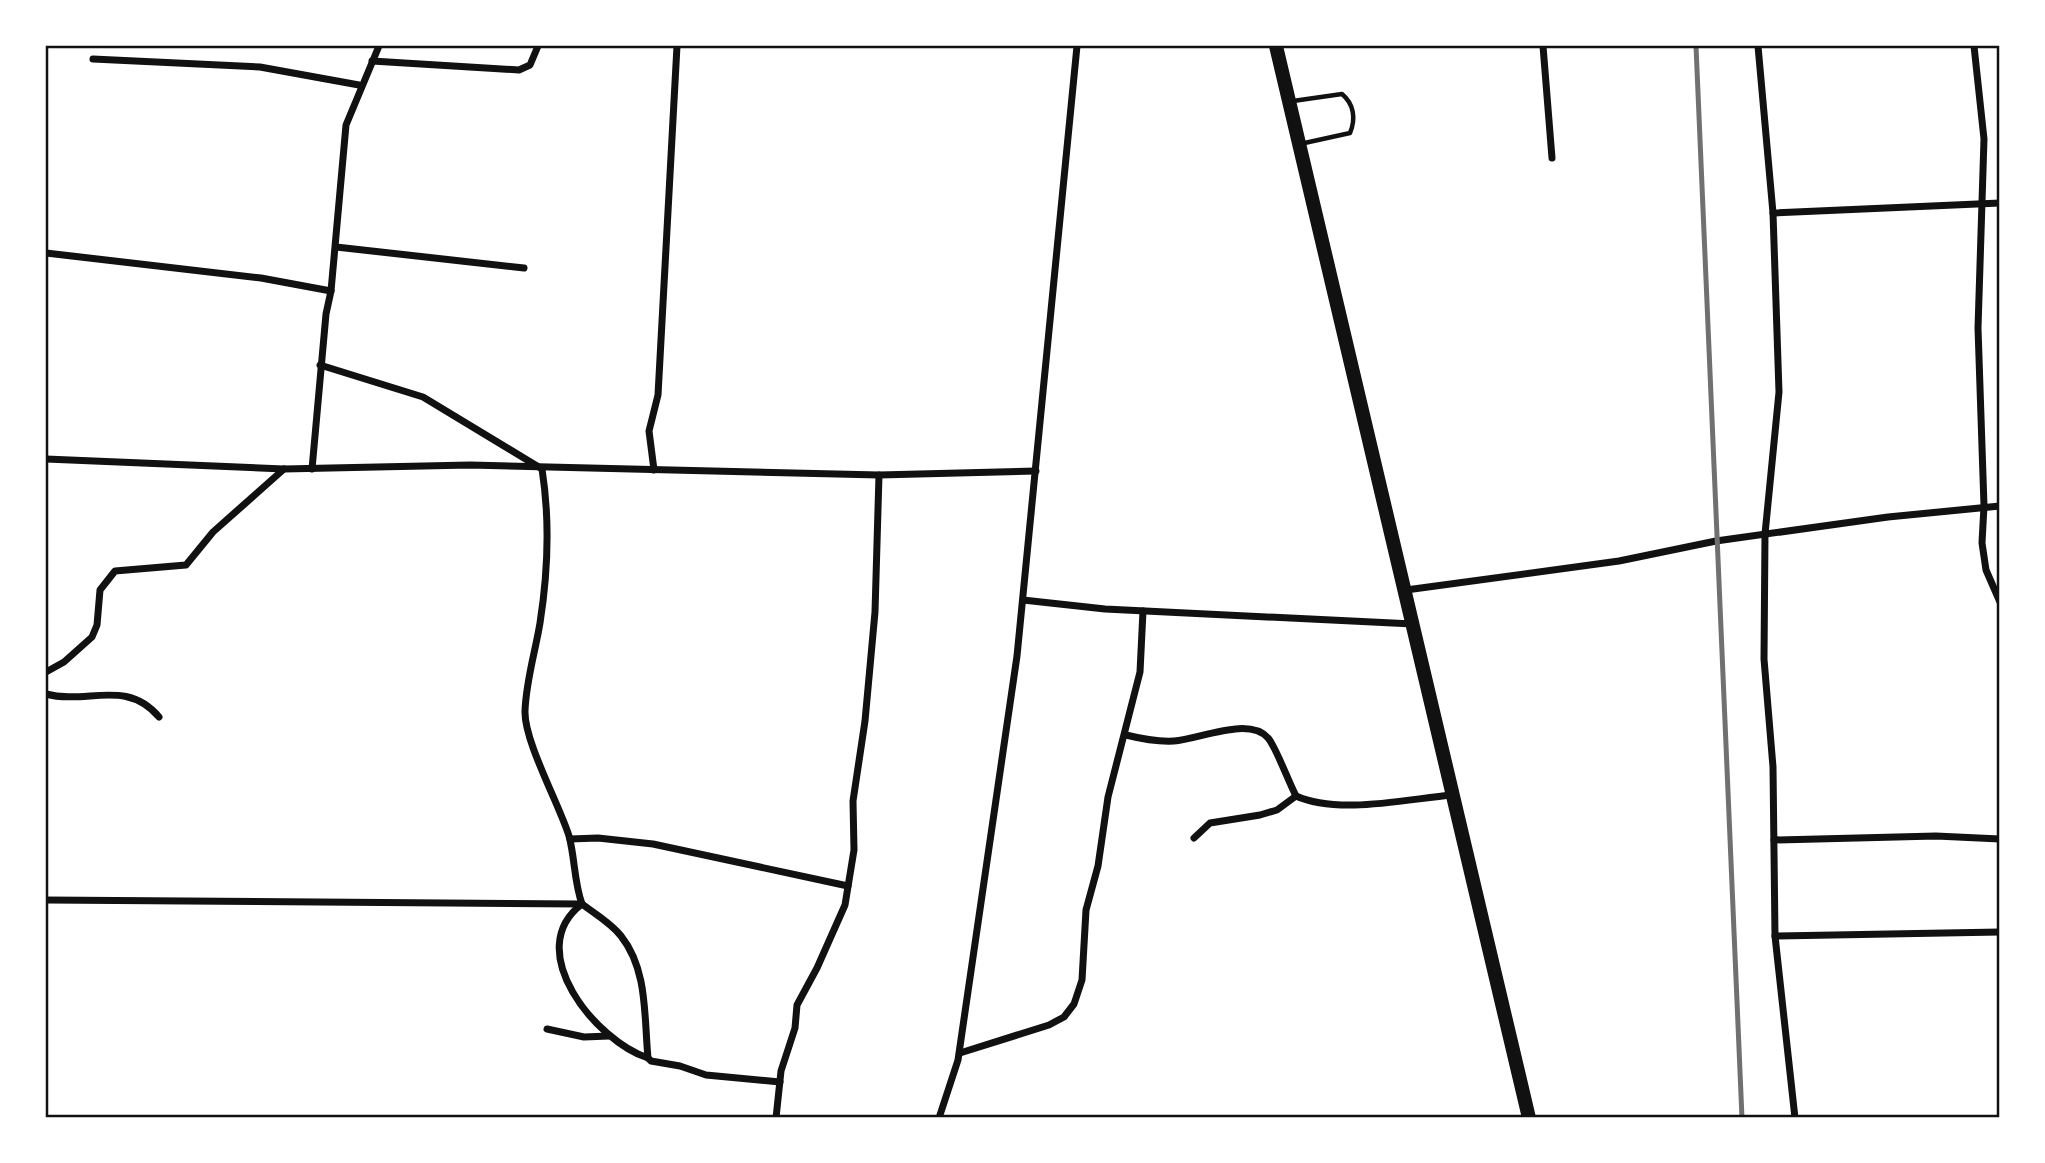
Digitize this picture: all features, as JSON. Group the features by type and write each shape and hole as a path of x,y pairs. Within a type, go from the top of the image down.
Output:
{"main road":[{"path":"1276,46 1529,1118"}],"street":[{"path":"312,469 320,365 336,247 346,125 359,85 379,46"},
{"path":"372,61 519,70 530,65 538,46"},
{"path":"654,470 649,431 658,396 677,46"},
{"path":"939,1118 960,1053 1023,600 1077,46"},
{"path":"1543,46 1552,158"},
{"path":"1758,46 1773,213 1779,393 1765,534 1764,659 1773,767 1775,936 1795,1118"},
{"path":"1974,46 1984,139 1978,328 1984,506 1982,543 1986,570 2000,602"},
{"path":"93,59 260,67 359,85"},
{"path":"1773,213 2000,203"},
{"path":"336,247 524,268"},
{"path":"46,253 261,278 331,291"},
{"path":"320,365 423,397 542,469 548,505 547,563 540,624 528,671 525,715 529,737 570,839 582,904"},
{"path":"46,459 284,469 470,466 879,475 1036,471"},
{"path":"46,672 64,662 92,637 97,625 100,590 115,571 186,565 213,532 284,469"},
{"path":"776,1118 780,1082 795,1028 797,1005 845,905 854,850 853,801 865,721 875,612 879,475"},
{"path":"1406,590 1619,561 1765,534 2000,506"},
{"path":"1023,600 1143,611 1414,624"},
{"path":"960,1053 1049,1025 1064,1017 1074,1004 1082,980 1086,910 1098,866 1108,797 1126,735 1140,671 1143,611"},
{"path":"46,694 128,696 147,703 159,718"},
{"path":"1126,735 1157,742 1175,741 1239,727 1253,729 1265,734 1272,743 1296,796"},
{"path":"1195,838 1210,822 1277,810 1296,796 1334,805 1453,794"},
{"path":"1774,840 1936,836 2000,839"},
{"path":"570,839 598,838 653,844 848,886"},
{"path":"46,900 582,904 619,933 633,953 645,1007 648,1058"},
{"path":"582,904 568,915 561,928 562,969 570,990 609,1036 630,1052 648,1058 654,1064 680,1066 706,1075 780,1082"},
{"path":"1775,936 2000,932"},
{"path":"547,1029 584,1037 609,1036"}],"lane":[{"path":"1288,102 1342,94 1350,101 1355,123 1350,133 1298,145"}],"railway":[{"path":"1696,46 1742,1118"}]}
